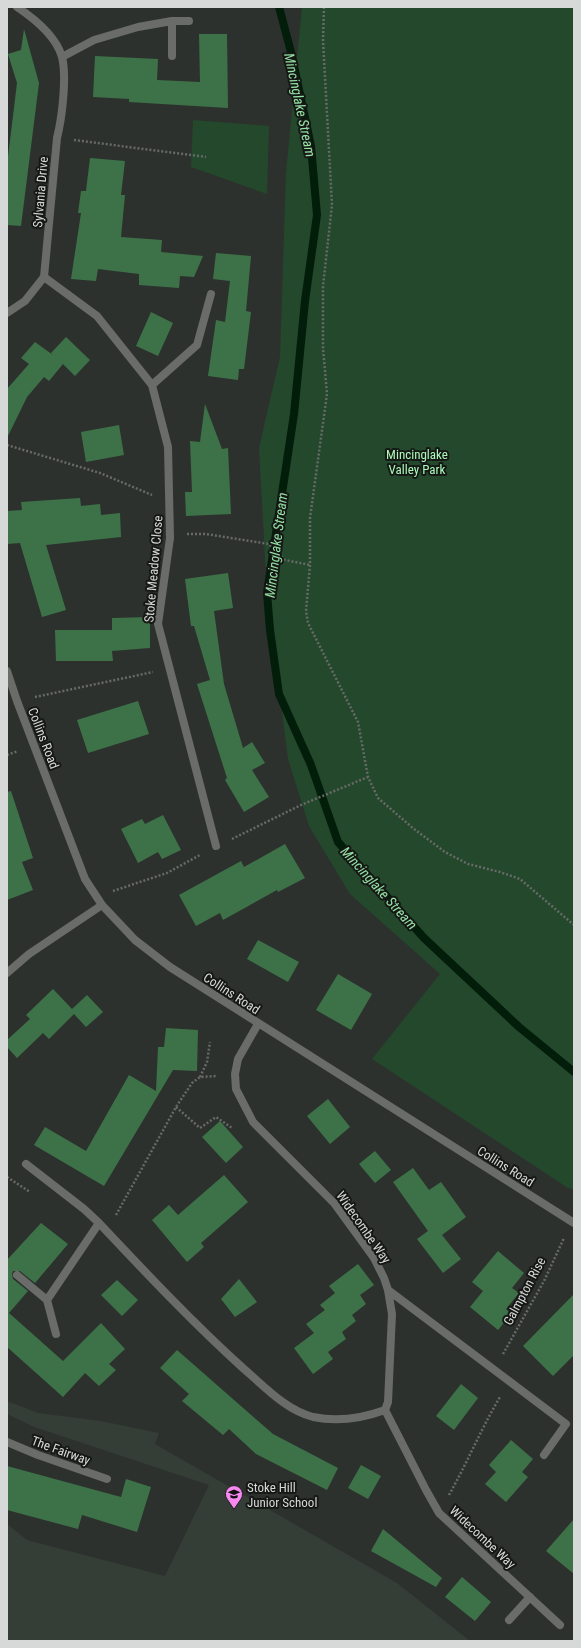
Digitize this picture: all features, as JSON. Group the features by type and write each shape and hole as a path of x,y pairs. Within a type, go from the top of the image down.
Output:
{"street":[{"name":"Sylvania Drive","path":"17,7 32,17 52,38 62,57 61,120 57,138 44,277"},
{"path":"172,21 172,56"},
{"path":"62,57 94,40 138,27 172,21 189,21"},
{"path":"7,313 25,302 44,277"},
{"name":"Stoke Meadow Close","path":"44,277 97,316 131,356 152,385 168,447 170,503 170,538 158,624 216,846"},
{"path":"152,385 197,345 211,294"},
{"name":"Collins Road","path":"7,671 85,879 98,896 102,905 135,940 170,967 258,1024 573,1222"},
{"path":"7,973 29,954 102,905"},
{"name":"Widecombe Way","path":"258,1024 238,1059 236,1089 253,1122 334,1203 374,1258 388,1290 392,1314 388,1402 385,1410 426,1490 440,1513 560,1625"},
{"path":"26,1164 99,1222 200,1329 274,1395 293,1408 313,1417 335,1419 368,1416 385,1410"},
{"path":"47,1300 99,1222"},
{"path":"17,1275 47,1300 56,1334"},
{"path":"388,1290 566,1424 544,1455"},
{"name":"The Fairway","path":"7,1442 38,1456 107,1479"},
{"path":"509,1620 530,1597"}],"path":[{"path":"324,7 324,40 332,205 324,286 323,348 327,394 310,518 310,565 306,611 308,623 358,722 368,777 378,798 444,852 468,864 520,879 574,925"},
{"path":"57,138 206,158"},
{"path":"7,445 100,473 170,503"},
{"path":"170,538 190,533 206,534 269,544 284,560 310,565"},
{"path":"17,701 170,668"},
{"path":"98,896 167,873 216,846 301,805 368,777"},
{"path":"107,1231 176,1107 192,1083 200,1077 207,1062 210,1042"},
{"path":"200,1077 207,1077"},
{"path":"176,1107 200,1128 216,1116 232,1128"},
{"name":"Galmpton Rise","path":"496,1371 502,1354 544,1281 573,1222"},
{"path":"440,1513 465,1466 487,1418 510,1381"}],"shaded area":[{"name":"Stoke Hill Junior School","path":"7,1401 38,1413 101,1421 159,1433 155,1444 397,1583 470,1641 7,1641 7,1524 27,1540 165,1576 209,1485 34,1427 7,1414"}],"green space":[{"name":"Mincinglake Valley Park","path":"302,7 574,7 574,1189 568,1188 372,1059 440,974 350,894 309,826 288,759 267,593 259,448 280,357 286,173"},
{"path":"193,120 269,126 267,194 191,167"}],"building":[{"path":"24,29 39,83 21,226 7,225 7,165 17,83 8,54 21,50"},
{"path":"199,34 227,34 228,108 129,102 129,99 93,97 95,56 158,59 157,80 200,82"},
{"path":"90,158 125,161 121,195 125,195 121,237 162,240 161,252 203,256 194,277 180,276 179,288 139,285 139,274 98,269 96,281 71,279 81,213 78,213 81,191 86,191"},
{"path":"216,253 251,256 246,311 251,312 244,369 239,369 238,380 208,376 216,320 225,322 230,281 213,279"},
{"path":"151,312 173,323 158,356 136,346"},
{"path":"66,337 90,360 75,376 63,364 49,381 44,377 27,397 7,438 7,389 29,364 21,358 35,342 53,355 51,353"},
{"path":"205,404 222,449 228,448 231,514 186,516 185,492 192,492 190,441 200,442"},
{"path":"119,425 124,455 86,462 81,432"},
{"path":"80,498 81,506 100,504 101,515 120,513 121,537 46,545 66,610 42,617 20,543 7,544 7,511 22,510 21,502"},
{"path":"228,573 233,608 214,611 224,684 243,748 252,742 265,763 252,770 269,797 244,812 225,780 227,778 197,684 210,680 194,626 191,626 185,579"},
{"path":"150,617 150,648 112,651 113,661 56,661 55,630 112,630 112,618"},
{"path":"138,701 149,734 88,753 77,720"},
{"path":"11,791 33,858 22,862 33,890 7,900 7,792"},
{"path":"163,815 181,850 162,859 158,852 138,863 121,829 142,819 145,824"},
{"path":"285,844 305,878 278,892 277,890 223,920 220,913 196,926 179,895 241,861 244,867"},
{"path":"258,940 299,962 288,982 247,959"},
{"path":"338,974 372,994 351,1030 316,1010"},
{"path":"53,989 72,1009 87,995 103,1012 86,1027 74,1014 49,1039 43,1033 17,1058 7,1047 7,1040 30,1019 26,1015"},
{"path":"166,1028 198,1030 197,1071 173,1070 104,1186 34,1145 45,1127 86,1151 129,1075 156,1091 158,1047 164,1047"},
{"path":"328,1099 350,1127 330,1144 307,1116"},
{"path":"220,1121 243,1147 226,1163 202,1137"},
{"path":"375,1151 391,1170 375,1183 359,1164"},
{"path":"413,1168 429,1190 441,1182 466,1217 442,1235 461,1259 443,1273 417,1239 428,1231 393,1182"},
{"path":"224,1175 248,1202 201,1243 204,1247 187,1262 152,1220 169,1205 178,1215"},
{"path":"41,1223 68,1244 35,1283 20,1271 13,1271 13,1279 28,1291 9,1313 63,1361 101,1323 125,1349 109,1364 116,1370 99,1386 85,1373 63,1397 7,1347 7,1260"},
{"path":"498,1251 524,1273 512,1288 519,1293 506,1309 511,1314 498,1330 470,1307 483,1291 472,1282"},
{"path":"358,1264 374,1285 360,1295 366,1304 352,1315 356,1321 342,1332 346,1339 328,1352 333,1359 313,1374 294,1348 314,1333 306,1324 325,1310 320,1305 335,1293 329,1286"},
{"path":"239,1279 257,1302 235,1317 221,1299"},
{"path":"117,1280 138,1300 122,1316 101,1295"},
{"path":"574,1294 574,1355 553,1376 523,1346"},
{"path":"177,1350 273,1434 338,1468 327,1490 256,1454 229,1429 223,1435 182,1401 189,1394 160,1368"},
{"path":"461,1384 478,1398 454,1430 436,1416"},
{"path":"511,1440 533,1459 522,1472 528,1477 506,1502 485,1484 496,1472 489,1465"},
{"path":"361,1465 381,1476 368,1499 348,1488"},
{"path":"7,1466 121,1497 126,1479 151,1487 137,1532 82,1515 78,1529 7,1510"},
{"path":"574,1519 574,1574 546,1551"},
{"path":"383,1529 442,1578 436,1587 371,1551"},
{"path":"462,1577 491,1602 475,1621 445,1597"}],"waterway":[{"name":"Mincinglake Stream","path":"279,7 291,52 311,146 317,215 305,301 294,414 267,593 270,630 279,694 311,765 338,842 424,938 519,1027 574,1072"}],"place":[{"name":"Stoke Hill Junior School","path":"234,1509"}]}
